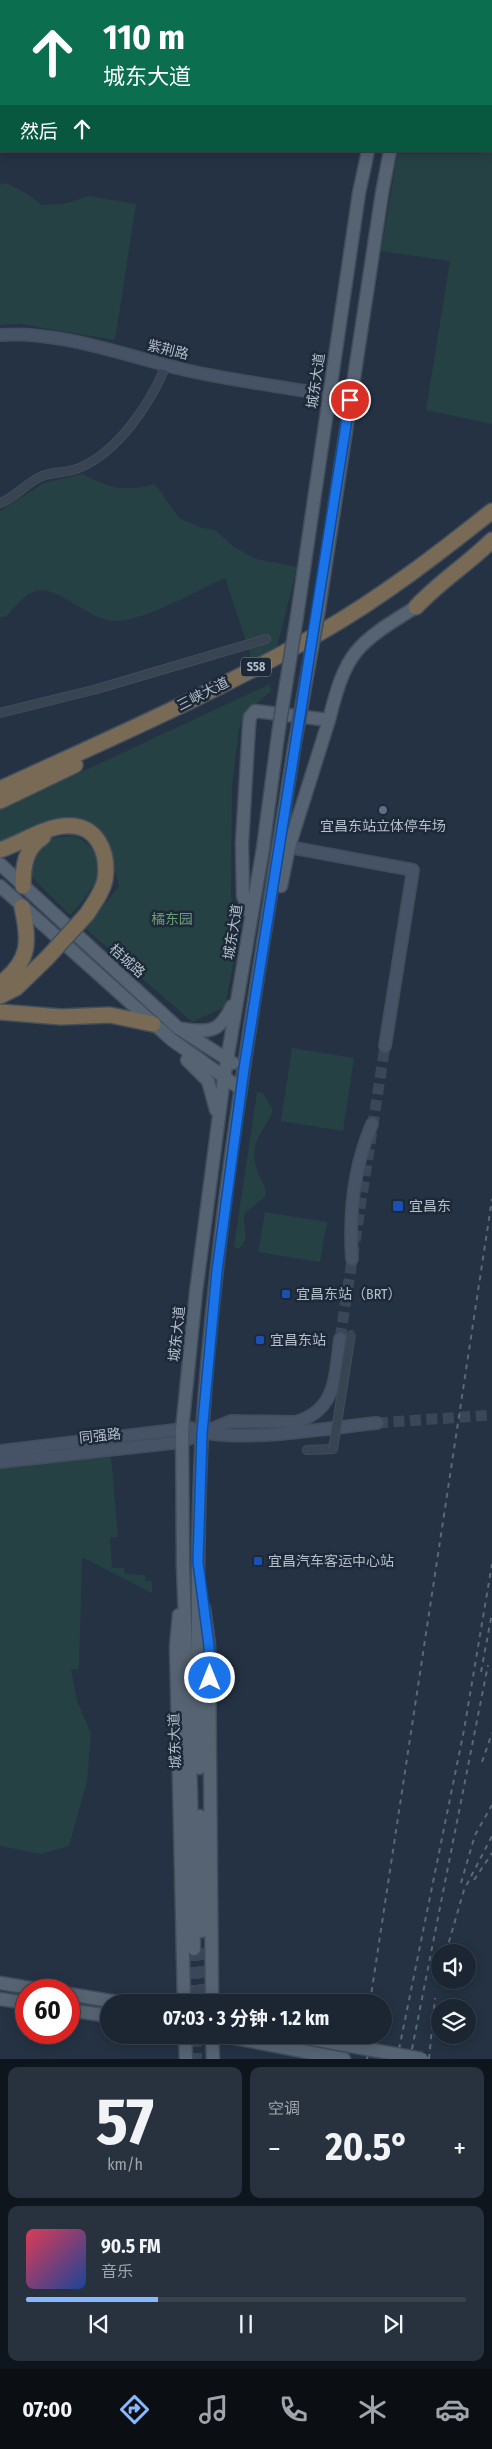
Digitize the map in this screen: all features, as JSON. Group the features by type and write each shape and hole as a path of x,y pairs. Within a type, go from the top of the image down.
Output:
{"highway":[{"name":"三峡大道","path":"0,789 193,700 323,631 446,548 492,511"},
{"name":"三峡大道","path":"0,801 192,710 327,639 400,591 492,524"},
{"path":"416,607 435,586 457,571 492,540"},
{"path":"0,850 54,828 73,826 90,831 100,842 106,864 104,881 99,896 16,988 0,996"},
{"path":"23,886 26,855 36,842 55,832 66,830 83,832 96,844 102,866 94,896 85,912"},
{"path":"0,984 18,967 24,957 27,945 22,907"},
{"path":"0,992 20,980 46,956"},
{"path":"0,1012 52,1016 110,1015 153,1024"}],"main road":[{"name":"城东大道","path":"368,152 359,193 279,728 263,848 224,1078 181,1436 183,1566 198,1949 198,1562 202,1433 217,1271 244,1069 294,748 319,609 390,152"},
{"path":"252,1026 289,847 339,681 352,655 379,629 416,607"},
{"path":"251,916 243,896 242,843 250,717 255,711 328,720"},
{"name":"桔城路","path":"0,864 178,1028 244,1069"},
{"path":"0,886 153,1024 208,1081 214,1097 218,1124"},
{"path":"178,1028 209,1032 219,1027 227,1017 238,992"},
{"path":"153,1024 241,1089"},
{"path":"198,1562 209,1646 212,1994"},
{"path":"183,1566 176,1646 184,1994"},
{"path":"0,1983 15,1986"},
{"path":"80,1996 100,1999"},
{"path":"0,1999 15,2001"},
{"path":"80,2012 100,2015"},
{"path":"185,2044 186,2059"},
{"path":"212,2044 213,2059"},
{"path":"265,2044 339,2058"},
{"path":"340,2044 422,2059"}],"street":[{"name":"紫荆路","path":"0,335 24,335 88,345 166,365 330,394"},
{"path":"0,503 43,476 78,468 101,454 140,416 156,390 166,365"},
{"path":"0,713 97,689 266,639"},
{"path":"289,847 413,870 385,1046"},
{"path":"352,1259 350,1226 362,1148 372,1124"},
{"path":"307,1450 333,1449 352,1334"},
{"path":"202,1433 231,1421 295,1422 305,1419 322,1409 329,1396 340,1339"},
{"name":"同强路","path":"0,1462 181,1436 192,1428 202,1433 236,1437 377,1423"},
{"name":"同强路","path":"0,1451 181,1436"}],"green space":[{"path":"398,152 492,152 492,424 426,410 450,261 381,251"},
{"path":"6,183 26,193 42,205 64,204 89,196 136,204 115,340 20,324 0,325 0,185"},
{"path":"83,474 118,488 135,488 155,484 179,518 202,528 215,530 234,547 256,559 297,567 276,651 253,662 225,578 171,604 142,616 128,619 116,621 105,619 94,615 59,595 49,591 38,590 26,596 5,617 0,617 0,511 44,483"},
{"name":"橘东园","path":"270,684 271,691 245,713 239,729 232,786 231,898 241,922 225,1007 192,1022 86,929 119,886 108,845 92,826 21,834 0,841 0,810"},
{"path":"74,836 88,844 96,854 99,864 94,885 70,915 30,875 33,857 50,838"},
{"path":"292,1048 354,1058 343,1131 281,1121"},
{"path":"257,1092 263,1093 273,1110 259,1137 255,1151 257,1170 266,1196 245,1213 245,1237 238,1249 234,1246"},
{"path":"265,1212 327,1222 320,1262 258,1252"},
{"path":"111,1456 118,1537 110,1538 112,1568 124,1568 125,1574 145,1575 145,1581 152,1581 152,1593 82,1557 79,1669 71,1669 77,1701 91,1734 87,1781 69,1846 41,1854 0,1846 0,1467"}],"tunnel":[{"path":"340,1339 385,1046"},
{"path":"377,1423 492,1415"},
{"path":"202,1948 204,1994"},
{"path":"194,1949 195,1994"},
{"path":"195,2044 196,2059"}],"railway":[{"path":"371,1994 492,1199"},
{"path":"397,2059 464,1730 492,1564"},
{"path":"481,1672 492,1613"},
{"path":"410,2059 488,1665"},
{"path":"482,1762 492,1733"},
{"path":"461,1883 475,1835 492,1805"},
{"path":"448,1944 464,1890 492,1836"},
{"path":"474,1880 492,1853"},
{"path":"429,2059 435,1998"},
{"path":"367,2059 370,2044"}],"place":[{"name":"宜昌东站立体停车场","path":"383,810"},
{"name":"宜昌东","path":"398,1206"},
{"name":"宜昌东站（BRT）","path":"286,1294"},
{"name":"宜昌东站","path":"260,1340"},
{"name":"宜昌汽车客运中心站","path":"258,1561"}],"route":[{"path":"210,1678 209,1646 198,1562 202,1433 217,1271 244,1069 294,748 319,609 350,400"}]}
